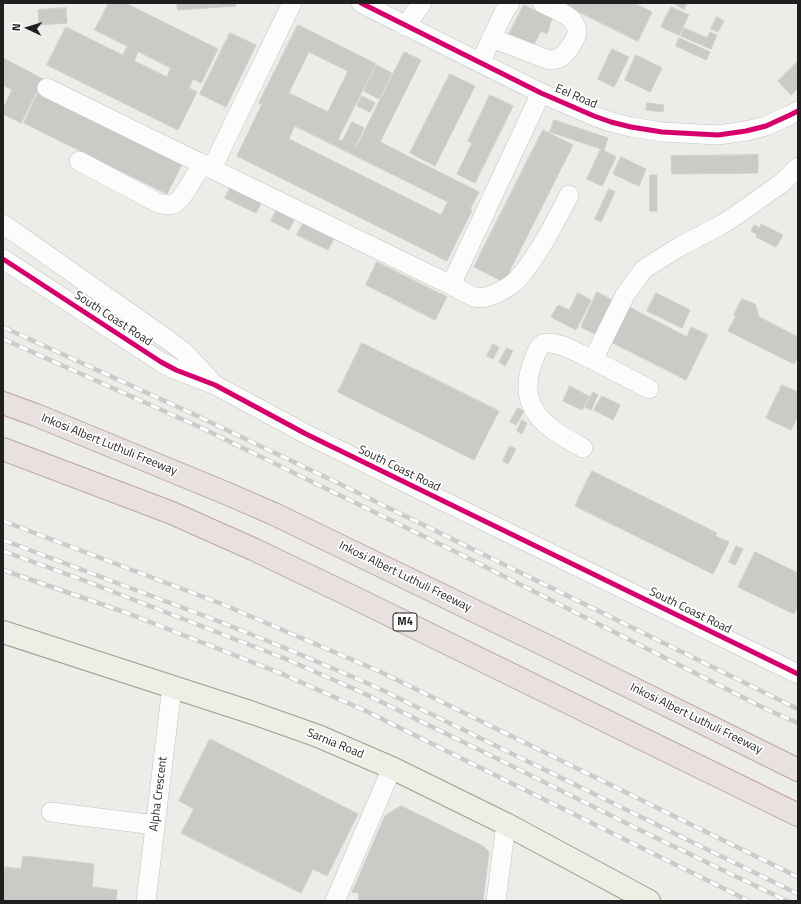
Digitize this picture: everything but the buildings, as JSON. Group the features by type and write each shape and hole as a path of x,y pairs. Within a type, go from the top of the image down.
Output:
{"highway":[{"name":"Inkosi Albert Luthuli Freeway","path":"3,403 36,415 274,514 547,646 798,770"},
{"name":"M4","path":"3,449 172,513 253,550 361,600 798,814"}],"main road":[{"name":"Sarnia Road","path":"3,632 253,713 318,736 392,768 506,824 649,901"}],"street":[{"path":"79,161 158,203 167,205 176,203 181,199 207,166 292,3"},
{"name":"Eel Road","path":"361,3 541,93 611,122 662,132 718,135 746,131 766,126 795,115"},
{"path":"405,26 422,3"},
{"path":"480,63 504,12 510,3"},
{"path":"492,38 549,60 555,60 560,57 574,41 576,36 576,28 573,21 567,16 542,3"},
{"path":"47,88 478,298 485,298 499,292 516,281 536,254 552,228 569,195"},
{"path":"451,285 541,93"},
{"path":"593,360 626,295 638,276 644,270 679,247 721,225 741,212 783,182 798,167"},
{"name":"South Coast Road","path":"3,224 184,352 215,385"},
{"name":"South Coast Road","path":"3,259 161,362 176,370 215,385 306,434 798,674"},
{"path":"583,448 548,426 535,413 532,407 527,386 528,376 540,346 547,343 559,345 593,360 649,389"},
{"name":"Alpha Crescent","path":"146,901 172,687"},
{"path":"335,901 392,768"},
{"path":"51,812 155,825"},
{"path":"496,901 506,824"}],"railway":[{"path":"3,327 191,413 338,483 798,709"},
{"path":"3,339 204,429 458,553 766,709 798,723"},
{"path":"3,521 222,604 381,672 798,877"},
{"path":"3,540 218,621 376,687 798,894"},
{"path":"3,551 83,580 286,659 361,692 787,901"},
{"path":"3,570 127,613 280,673 368,712 749,901"}],"cycle path":[{"path":"361,3 541,93 594,116 631,127 662,132 718,135 746,131 766,126 798,111"},
{"path":"3,259 161,362 176,370 215,385 306,434 798,674"}]}
